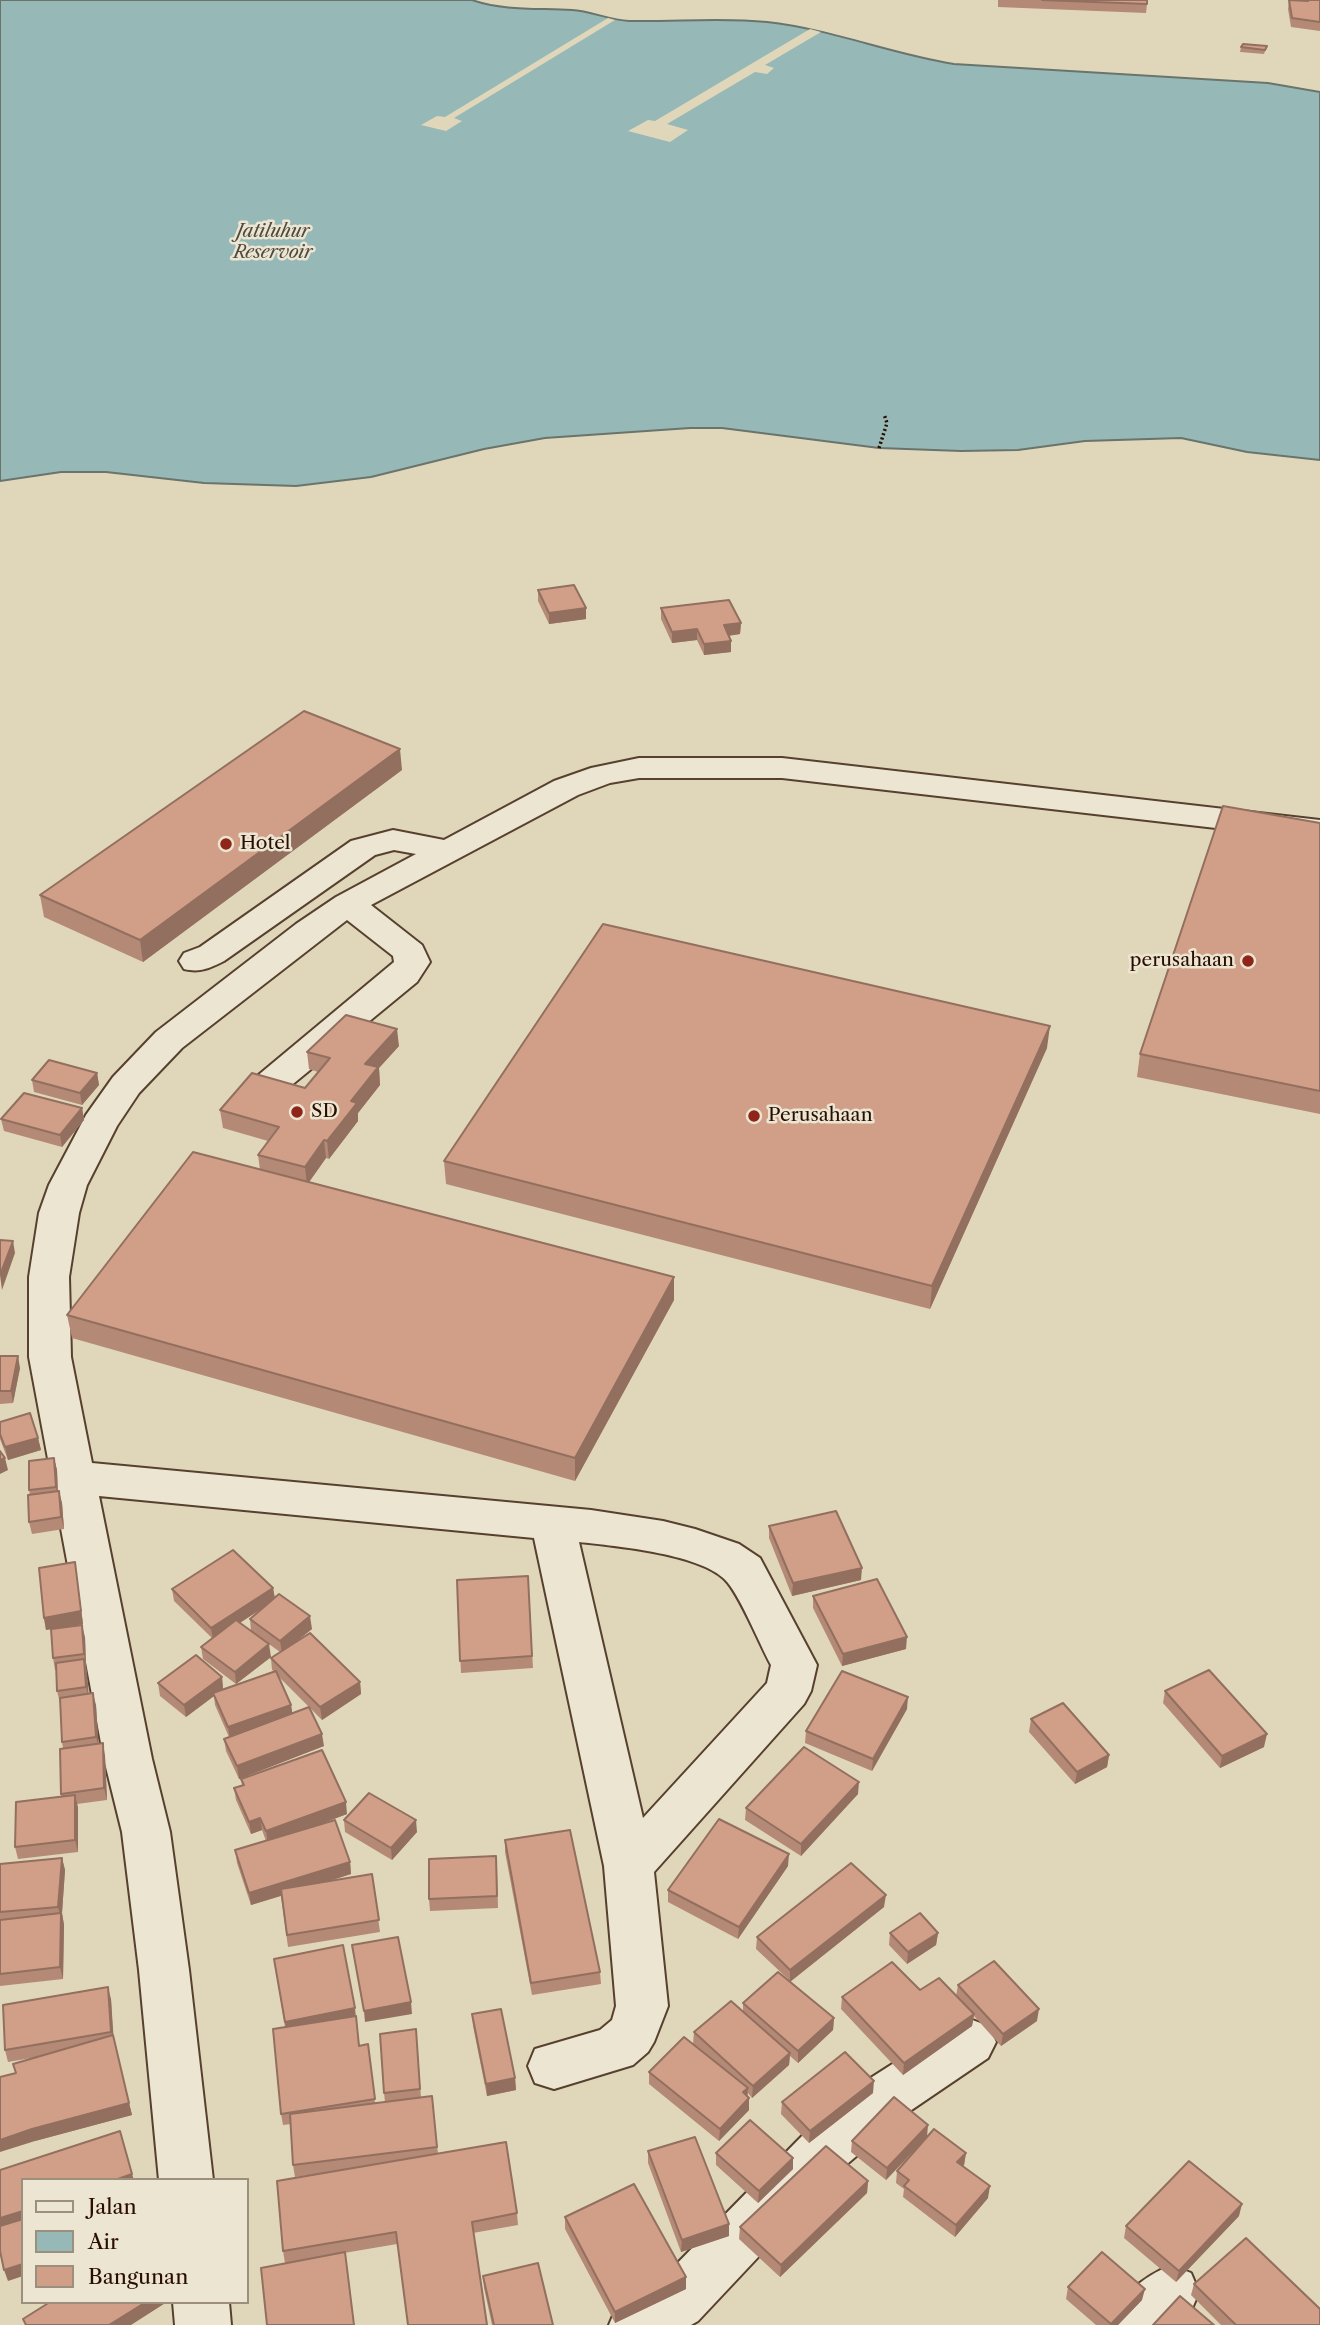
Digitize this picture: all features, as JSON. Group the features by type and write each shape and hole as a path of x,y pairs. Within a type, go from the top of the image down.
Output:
{"street":[{"path":"186,2178 164,1970 146,1832 126,1746 51,1357 48,1324 52,1241 68,1185 99,1124 126,1085 169,1040 280,951 348,904 566,788 603,775 675,766 782,768 1294,833"},
{"path":"197,961 212,954 363,848 393,839 446,850"},
{"path":"269,1085 404,974 412,962 410,952 348,904"},
{"path":"76,1478 356,1502 553,1524 688,1543 733,1560 744,1570 794,1665 788,1691 629,1866"},
{"path":"553,1524 629,1866 642,2006 630,2036 615,2049 554,2066"},
{"path":"637,2325 678,2302 821,2153 878,2104 970,2042"}],"path":[{"path":"879,448 887,423 884,415"}],"water":[{"name":"Jatiluhur Reservoir","path":"0,0 472,0 509,7 579,11 629,21 715,20 791,25 954,64 1268,83 1320,92 1320,460 1247,452 1181,438 1085,441 1018,450 961,451 879,448 722,428 690,428 545,438 484,449 371,477 296,486 204,483 106,472 61,472 0,481"}],"pier":[{"path":"608,18 615,20 454,118 462,121 446,131 421,125 437,116 445,117"},
{"path":"810,29 821,32 765,65 774,68 767,74 755,72 667,124 688,130 670,142 628,131 648,120 655,121"}],"building":[{"path":"1042,0 1147,0 1147,4"},
{"path":"1289,0 1320,0 1320,22 1292,18"},
{"path":"1243,44 1267,46 1265,50 1241,47"},
{"path":"574,585 586,608 549,613 538,590"},
{"path":"729,600 741,623 724,625 731,641 704,644 697,629 672,632 661,608"},
{"name":"Hotel","path":"304,711 400,749 140,940 40,895"},
{"name":"perusahaan","path":"1223,806 1320,823 1320,1091 1140,1054"},
{"name":"Perusahaan","path":"603,924 1050,1026 932,1286 444,1161"},
{"name":"SD","path":"346,1015 397,1029 365,1064 378,1067 351,1101 357,1103 327,1141 324,1140 305,1167 258,1155 279,1127 220,1110 252,1073 305,1088 330,1058 307,1052"},
{"path":"49,1060 97,1073 80,1093 32,1080"},
{"path":"24,1093 82,1108 60,1135 1,1119"},
{"path":"193,1152 674,1277 575,1458 67,1315"},
{"path":"0,1240 13,1241 0,1275"},
{"path":"0,1356 18,1356 11,1391 0,1391"},
{"path":"30,1413 38,1438 5,1447 0,1434 0,1422"},
{"path":"54,1458 56,1487 29,1490 29,1461"},
{"path":"59,1491 61,1517 29,1522 28,1495"},
{"path":"836,1511 862,1568 793,1583 769,1526"},
{"path":"233,1550 273,1588 211,1628 172,1589"},
{"path":"75,1562 81,1611 44,1618 39,1568"},
{"path":"528,1576 532,1656 460,1661 457,1580"},
{"path":"877,1579 907,1637 843,1654 813,1596"},
{"path":"279,1594 310,1616 280,1641 250,1619"},
{"path":"236,1620 269,1644 235,1672 201,1647"},
{"path":"82,1625 84,1654 53,1658 51,1629"},
{"path":"310,1633 360,1682 320,1707 271,1658"},
{"path":"196,1655 222,1677 184,1705 158,1683"},
{"path":"84,1659 86,1687 57,1691 56,1663"},
{"path":"1209,1670 1267,1734 1222,1756 1165,1691"},
{"path":"276,1671 291,1705 228,1727 213,1693"},
{"path":"842,1671 908,1697 873,1759 806,1731"},
{"path":"93,1693 96,1737 62,1742 60,1698"},
{"path":"1063,1703 1109,1755 1077,1772 1031,1719"},
{"path":"309,1707 322,1734 237,1766 224,1739"},
{"path":"103,1743 104,1788 61,1794 60,1749"},
{"path":"804,1747 859,1782 801,1844 746,1808"},
{"path":"322,1750 346,1802 266,1831 260,1818 249,1822 234,1788 244,1785 241,1779"},
{"path":"369,1793 416,1820 391,1848 344,1820"},
{"path":"75,1795 75,1840 15,1847 16,1802"},
{"path":"719,1819 789,1854 739,1927 668,1890"},
{"path":"335,1820 350,1862 249,1893 235,1850"},
{"path":"570,1830 600,1972 531,1983 505,1840"},
{"path":"496,1856 497,1896 429,1899 429,1859"},
{"path":"62,1858 58,1907 0,1912 0,1864"},
{"path":"851,1863 886,1895 790,1970 757,1937"},
{"path":"372,1874 379,1920 287,1935 281,1889"},
{"path":"61,1913 60,1967 0,1974 0,1920"},
{"path":"920,1913 938,1933 908,1952 890,1933"},
{"path":"398,1937 411,2002 364,2011 352,1945"},
{"path":"343,1945 355,2008 285,2022 274,1959"},
{"path":"994,1961 1039,2009 1003,2034 958,1985"},
{"path":"892,1962 920,1990 939,1978 974,2014 904,2063 842,1997"},
{"path":"778,1972 834,2018 798,2051 743,2003"},
{"path":"108,1987 111,2032 5,2050 3,2005"},
{"path":"731,2001 790,2053 753,2086 694,2032"},
{"path":"501,2009 515,2078 486,2084 472,2014"},
{"path":"356,2016 359,2046 368,2044 375,2099 281,2114 273,2029"},
{"path":"416,2029 420,2089 384,2093 380,2034"},
{"path":"113,2035 129,2103 0,2140 0,2077 16,2073 13,2064"},
{"path":"684,2037 748,2088 743,2092 749,2098 720,2129 649,2072"},
{"path":"845,2052 874,2081 810,2131 782,2102"},
{"path":"432,2096 437,2147 293,2165 290,2114"},
{"path":"894,2097 928,2125 887,2168 852,2141"},
{"path":"750,2120 793,2158 759,2191 716,2153"},
{"path":"934,2129 966,2153 957,2162 990,2186 956,2225 904,2186 909,2180 897,2171"},
{"path":"120,2131 132,2174 121,2178 21,2178 21,2212 0,2218 0,2170"},
{"path":"695,2137 729,2224 682,2240 648,2151"},
{"path":"506,2142 517,2213 472,2222 487,2325 408,2325 396,2232 283,2251 277,2181"},
{"path":"826,2146 868,2181 781,2265 740,2227"},
{"path":"1189,2161 1242,2204 1179,2271 1126,2226"},
{"path":"634,2184 686,2277 615,2312 565,2217"},
{"path":"21,2220 21,2265 4,2270 0,2251 0,2226"},
{"path":"1246,2238 1320,2309 1320,2325 1236,2325 1194,2284"},
{"path":"345,2252 354,2325 267,2325 261,2268"},
{"path":"1102,2252 1145,2289 1111,2324 1068,2287"},
{"path":"538,2263 553,2325 494,2325 483,2276"},
{"path":"1180,2296 1214,2325 1153,2325"},
{"path":"47,2304 143,2304 109,2325 26,2325 23,2319"}],"place":[{"name":"Hotel","path":"226,844"},
{"name":"perusahaan","path":"1248,961"},
{"name":"SD","path":"297,1112"},
{"name":"Perusahaan","path":"754,1116"}]}
